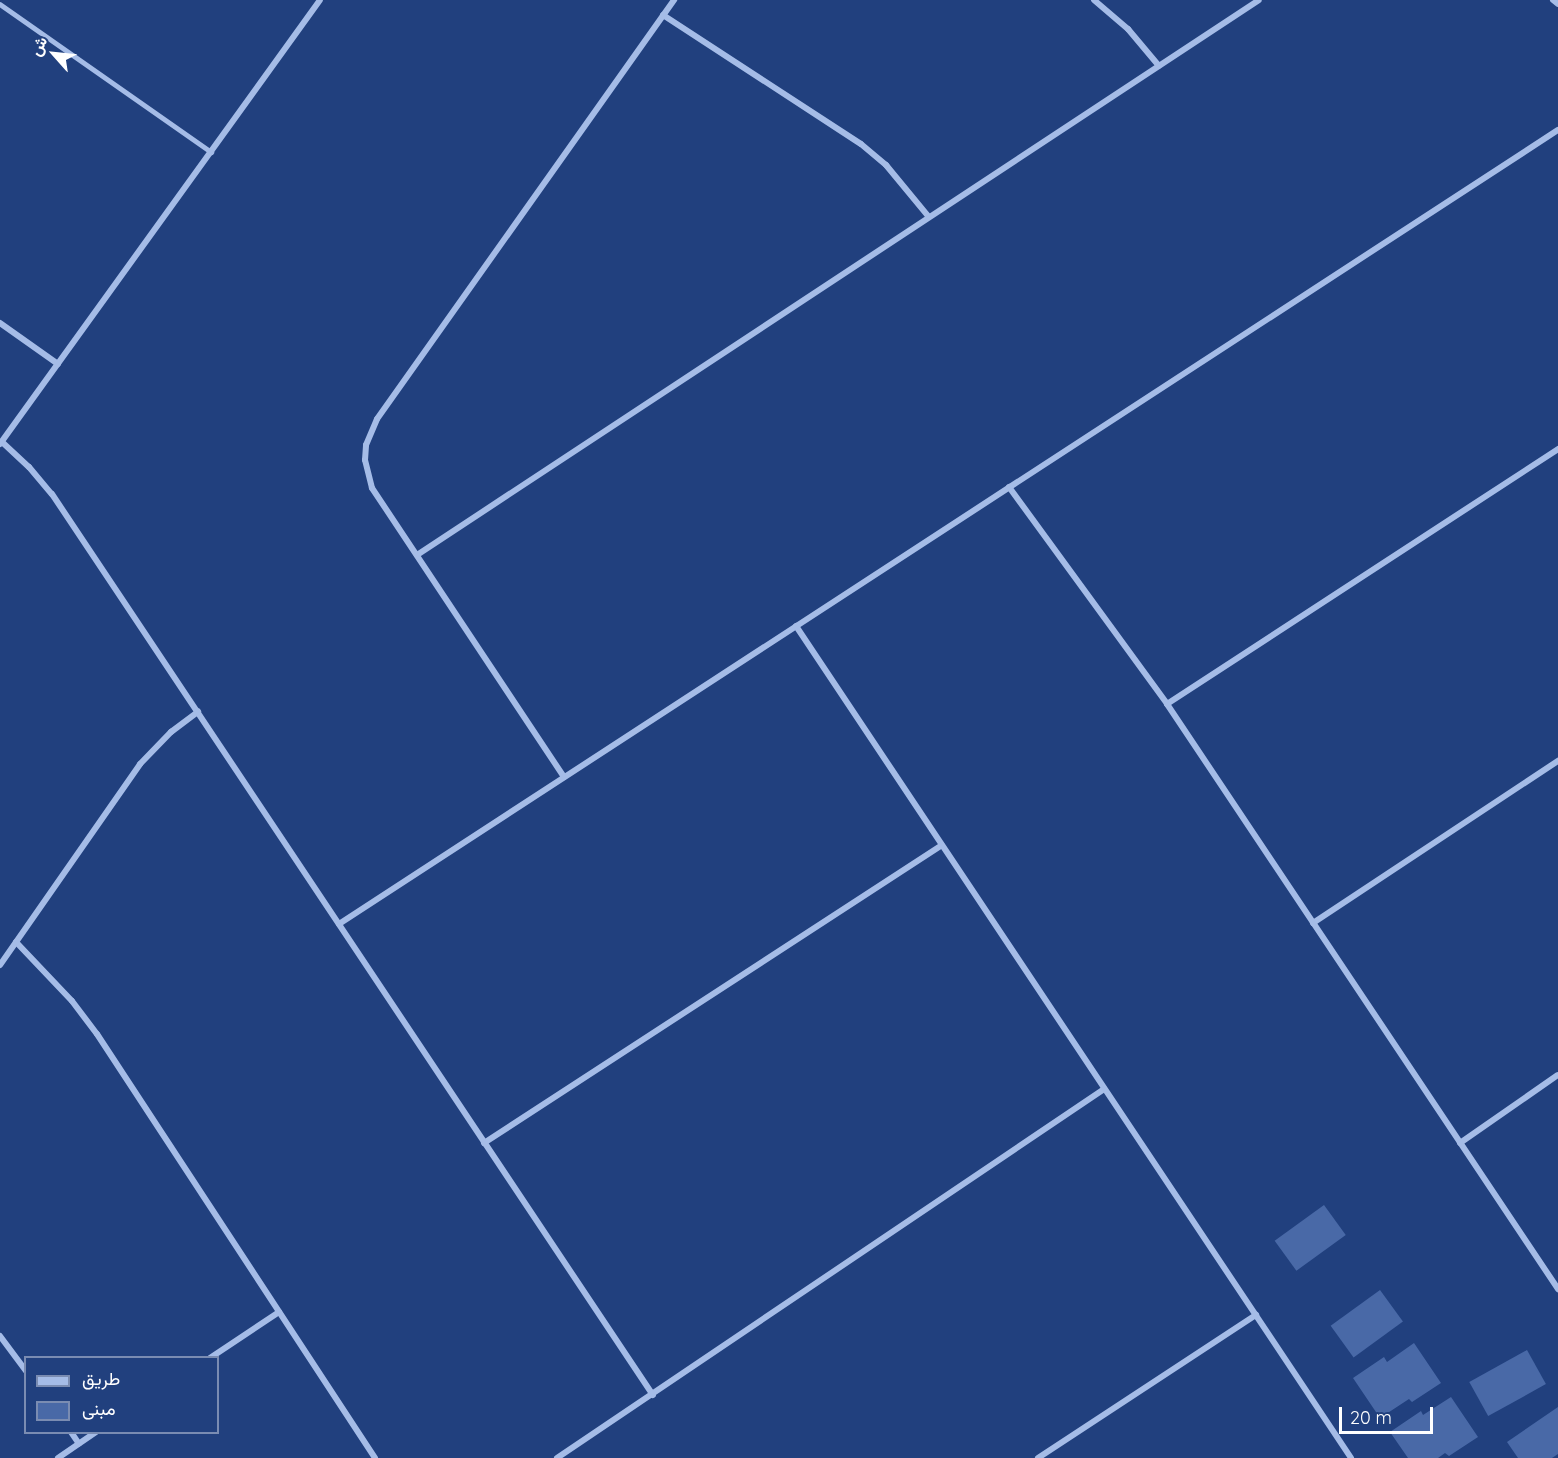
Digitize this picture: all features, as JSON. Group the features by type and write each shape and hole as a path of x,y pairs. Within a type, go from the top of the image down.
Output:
{"street":[{"path":"320,0 1,443 28,467 52,494 653,1395"},
{"path":"564,777 372,488 365,460 370,431 674,0"},
{"path":"1094,0 1128,29 1159,66"},
{"path":"417,555 928,216 1259,0"},
{"path":"1553,0 1558,4"},
{"path":"663,15 861,144 886,165 928,216"},
{"path":"339,924 1558,130"},
{"path":"0,323 58,364"},
{"path":"1167,704 1558,449"},
{"path":"1009,487 1167,704 1558,1290"},
{"path":"796,626 1351,1458"},
{"path":"0,965 140,764 171,732 198,712"},
{"path":"1313,923 1558,760"},
{"path":"484,1143 942,845"},
{"path":"16,942 66,993 97,1034 375,1458"},
{"path":"1460,1143 1558,1075"},
{"path":"557,1458 1104,1089"},
{"path":"213,1356 279,1312"},
{"path":"1038,1458 1256,1315"},
{"path":"0,1336 24,1368"},
{"path":"72,1434 79,1444"},
{"path":"58,1458 93,1434"}],"lane":[{"path":"0,4 211,152"}],"building":[{"path":"1324,1205 1346,1235 1296,1271 1275,1241"},
{"path":"1380,1290 1403,1322 1354,1357 1331,1326"},
{"path":"1414,1343 1441,1383 1412,1402 1409,1399 1380,1418 1353,1378 1384,1357 1387,1362"},
{"path":"1527,1350 1546,1384 1488,1416 1469,1382"},
{"path":"1451,1397 1478,1437 1449,1456 1445,1453 1438,1458 1408,1458 1390,1432 1421,1411 1423,1415"},
{"path":"1558,1407 1558,1454 1552,1458 1518,1458 1507,1442"}]}
